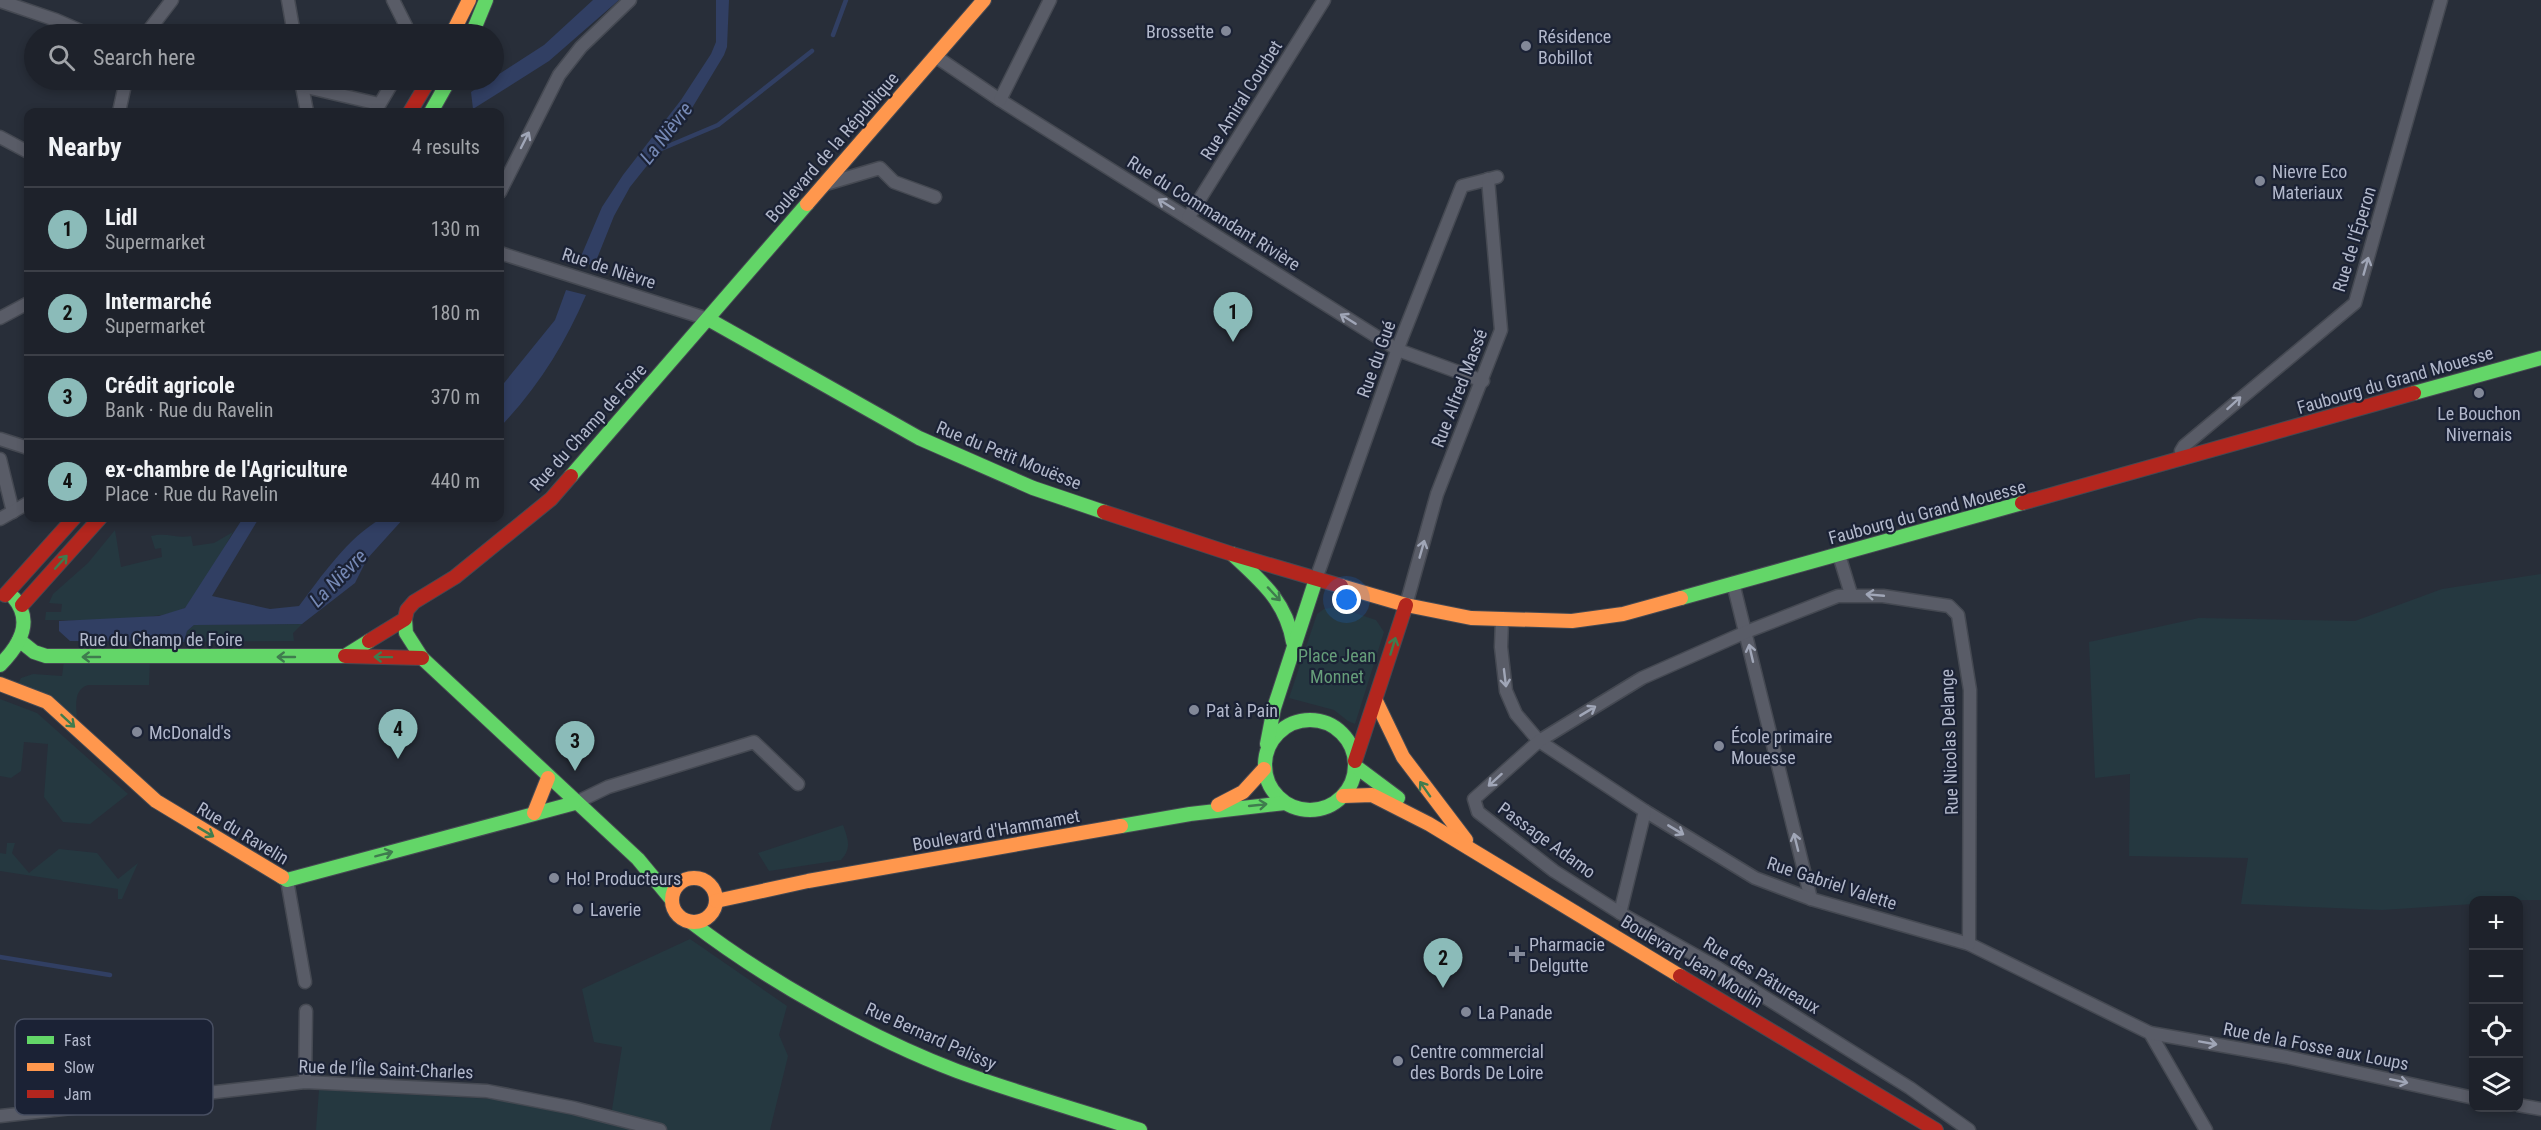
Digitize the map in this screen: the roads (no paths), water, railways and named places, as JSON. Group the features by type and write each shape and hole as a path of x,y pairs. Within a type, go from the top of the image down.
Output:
{"main road":[{"path":"458,24 469,0"},
{"path":"476,24 486,0"},
{"name":"Boulevard de la République","path":"708,319 984,0"},
{"path":"412,108 423,90"},
{"path":"432,108 443,90"},
{"name":"Rue du Petit Mouësse","path":"708,319 919,438 1033,488 1232,554 1316,579"},
{"name":"Rue du Champ de Foire","path":"345,656 405,619 407,610 414,602 455,577 551,499 708,319"},
{"name":"Faubourg du Grand Mouesse","path":"1316,579 1406,605 1471,618 1572,621 1623,614 2541,358"},
{"path":"0,664 19,640 25,629 26,618 22,605 2,595 70,522"},
{"path":"22,605 96,522"},
{"path":"1232,554 1280,599 1291,624 1293,647"},
{"path":"1316,579 1274,708 1265,762 1268,782 1285,803 1296,808 1322,809 1343,796 1350,787 1355,764 1406,605"},
{"path":"405,619 406,633 422,658 548,778 638,859 672,900 676,912 691,922 709,916 714,895 702,880 684,881 638,859"},
{"name":"Rue du Champ de Foire","path":"19,640 34,652 46,656 422,658"},
{"name":"Rue du Ravelin","path":"0,684 47,702 156,801 287,880 575,803"},
{"path":"1376,701 1386,728 1404,759 1474,851"},
{"path":"1265,762 1270,742 1292,723 1306,720 1333,726 1344,735 1352,747 1355,764 1429,824"},
{"name":"Boulevard d'Hammamet","path":"1190,814 1224,803 1241,794 1265,762"},
{"path":"534,813 548,778"},
{"path":"1343,796 1372,795 1429,824"},
{"name":"Boulevard d'Hammamet","path":"714,895 808,881 1190,814 1285,803"},
{"name":"Boulevard Jean Moulin","path":"1429,824 1936,1130"},
{"path":"672,900 676,889 684,881"},
{"name":"Rue Bernard Palissy","path":"709,916 717,931 753,963"},
{"name":"Rue Bernard Palissy","path":"691,922 732,954 753,963 840,1016 957,1071 1140,1130"}],"street":[{"path":"154,24 172,0"},
{"path":"288,0 292,24"},
{"path":"393,0 405,24"},
{"path":"504,184 560,75 581,47 630,0"},
{"path":"1000,100 1050,0"},
{"name":"Rue Amiral Courbet","path":"1188,218 1324,0"},
{"name":"Rue de l'Éperon","path":"2183,458 2181,451 2184,446 2355,303 2441,0"},
{"path":"0,1 66,24"},
{"name":"Rue du Commandant Rivière","path":"935,56 1000,100 1398,351 1483,381"},
{"path":"120,108 124,90"},
{"path":"303,90 306,108"},
{"path":"323,90 377,108 388,90"},
{"path":"0,137 24,150"},
{"path":"822,186 880,168 894,182 935,197"},
{"name":"Rue du Gué","path":"1316,579 1398,351 1462,186 1492,178"},
{"name":"Rue Alfred Massé","path":"1406,605 1437,494 1501,330 1492,178"},
{"name":"Rue de Nièvre","path":"504,254 708,319"},
{"path":"0,318 24,305"},
{"path":"2207,428 2218,448"},
{"path":"0,439 24,447"},
{"path":"0,459 13,512"},
{"path":"0,519 24,505"},
{"path":"1539,741 1642,678 1746,632 1838,596 1851,594 1839,555"},
{"path":"1733,584 1810,899"},
{"name":"Rue Nicolas Delange","path":"1851,594 1899,598 1948,606 1958,615 1970,690 1969,944"},
{"name":"Rue Gabriel Valette","path":"1502,620 1501,647 1506,692 1516,714 1539,741 1645,811 1755,878 1810,899 1969,944 2150,1033"},
{"name":"Passage Adamo","path":"1539,741 1474,799 1478,812 1554,871 1620,913"},
{"path":"575,803 609,787 754,742 798,784"},
{"path":"1620,913 1645,811"},
{"path":"287,880 305,982"},
{"name":"Rue des Pâtureaux","path":"1620,913 1718,968 1910,1088 1969,1130"},
{"path":"305,1082 306,1011"},
{"path":"2150,1033 2206,1130"},
{"name":"Rue de la Fosse aux Loups","path":"2150,1033 2287,1057 2469,1097"},
{"name":"Rue de l'Île Saint-Charles","path":"213,1092 305,1082 487,1091 574,1108 660,1130"},
{"path":"2523,1106 2541,1109"},
{"name":"Rue de l'Île Saint-Charles","path":"0,1116 15,1114"}],"water":[{"path":"593,0 619,0 549,61 504,89 504,71 544,45"},
{"name":"La Nièvre","path":"716,0 729,0 727,47 724,55 689,113 630,187 614,216 594,266 579,261 602,207 623,175 681,100 711,54 716,42"},
{"path":"474,90 503,90 475,108 471,92"},
{"path":"566,290 586,295 549,365 504,422 504,383 555,320"},
{"path":"240,522 257,522 212,596 270,609 299,606 326,570 357,536 377,522 400,522 367,559 355,583 302,624 194,625 187,631 184,642 70,641 59,631 59,621 159,616 185,608"}],"waterway":[{"path":"833,35 846,0"},
{"path":"654,152 718,125 812,51"},
{"path":"0,957 110,975"}],"place":[{"name":"Brossette","path":"1226,31"},
{"name":"Résidence Bobillot","path":"1526,46"},
{"name":"Nievre Eco Materiaux","path":"2260,181"},
{"name":"Lidl","path":"1233,342"},
{"name":"Le Bouchon Nivernais","path":"2479,393"},
{"name":"Pat à Pain","path":"1194,710"},
{"name":"McDonald's","path":"137,732"},
{"name":"École primaire Mouesse","path":"1719,746"},
{"name":"ex-chambre de l'Agriculture","path":"398,759"},
{"name":"Crédit agricole","path":"575,771"},
{"name":"Ho! Producteurs","path":"554,878"},
{"name":"Laverie","path":"578,909"},
{"name":"Pharmacie Delgutte","path":"1517,954"},
{"name":"Intermarché","path":"1443,988"},
{"name":"La Panade","path":"1466,1012"},
{"name":"Centre commercial des Bords De Loire","path":"1398,1061"}],"park label":[{"name":"Place Jean Monnet","path":"1337,665"}]}
